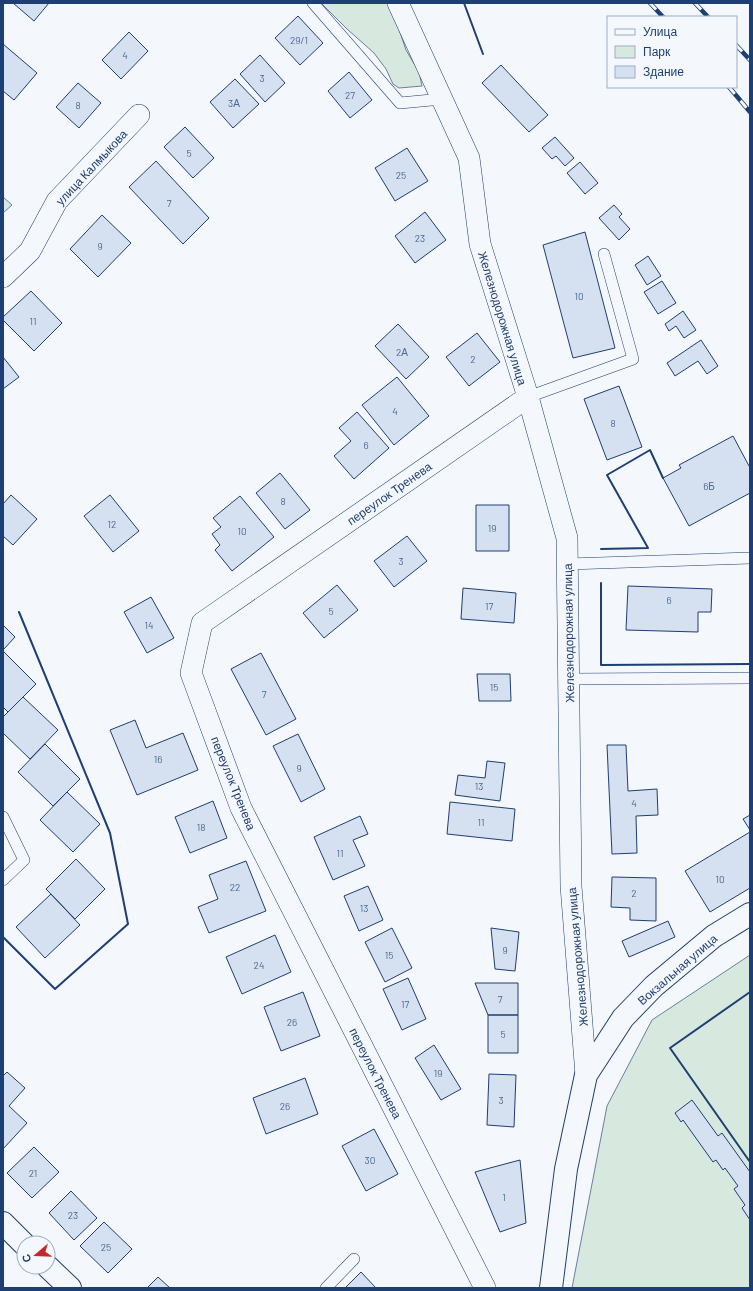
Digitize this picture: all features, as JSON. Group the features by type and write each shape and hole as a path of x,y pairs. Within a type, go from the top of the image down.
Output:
{"street":[{"name":"Железнодорожная улица","path":"398,3 469,158 480,244 528,397 567,538 571,886 586,1075 566,1169 551,1288"},
{"name":"улица Калмыкова","path":"3,277 30,251 57,201 139,115"},
{"name":"переулок Тренева","path":"485,1288 241,808 191,673 202,623 528,397"},
{"name":"Вокзальная улица","path":"586,1075 623,1018 654,986 714,936 750,914"},
{"path":"3,1223 16,1236"},
{"path":"56,1274 70,1288"}],"lane":[{"path":"313,3 400,103 442,99"},
{"path":"528,397 633,359 604,254"},
{"path":"568,564 750,558"},
{"path":"569,679 750,678"},
{"path":"3,817 24,860 3,880"},
{"path":"326,1288 354,1259"}],"green space":[{"path":"321,3 390,3 406,50 419,72 422,86 399,88 393,84 386,69 374,53"},
{"path":"3,197 12,205 3,213"},
{"path":"750,955 750,1288 572,1288 607,1106 652,1020"}],"building":[{"path":"13,3 49,3 34,21"},
{"path":"298,16 323,43 300,65 275,38"},
{"path":"129,32 148,51 121,79 102,60"},
{"path":"3,44 37,73 14,100 3,91"},
{"path":"260,55 285,83 265,102 240,74"},
{"path":"501,65 548,115 529,132 482,83"},
{"path":"349,72 372,100 350,118 328,91"},
{"path":"235,79 259,104 233,128 210,102"},
{"path":"78,83 101,103 79,128 56,107"},
{"path":"185,127 214,158 193,178 164,147"},
{"path":"555,137 574,158 565,166 556,156 552,159 542,148"},
{"path":"407,148 428,181 395,201 375,168"},
{"path":"156,161 209,218 183,244 129,187"},
{"path":"580,162 598,183 585,194 567,173"},
{"path":"614,205 622,214 619,217 630,229 619,240 599,218"},
{"path":"425,212 446,240 415,263 395,236"},
{"path":"102,215 131,243 98,277 70,249"},
{"path":"585,232 615,348 573,358 543,245"},
{"path":"648,256 661,276 647,285 635,265"},
{"path":"662,281 676,303 658,314 644,292"},
{"path":"31,291 62,323 34,351 3,320 3,317"},
{"path":"683,311 696,330 684,338 676,326 669,331 665,324"},
{"path":"398,324 429,357 406,379 375,346"},
{"path":"477,333 500,362 469,386 446,357"},
{"path":"701,340 718,366 707,374 698,361 675,376 667,363"},
{"path":"3,357 19,377 3,389"},
{"path":"397,377 429,416 394,445 362,405"},
{"path":"619,386 642,447 607,460 584,399"},
{"path":"357,412 389,448 354,479 334,456 351,441 339,428"},
{"path":"733,436 750,466 750,493 689,526 663,478 681,468 679,465"},
{"path":"280,473 310,510 285,529 256,493"},
{"path":"11,495 37,519 13,545 3,536 3,504"},
{"path":"110,495 139,531 113,552 84,516"},
{"path":"240,496 274,537 232,571 215,550 220,545 212,534 221,527 213,518"},
{"path":"476,505 509,505 509,551 476,551"},
{"path":"407,536 427,561 394,587 374,561"},
{"path":"337,585 358,610 324,638 303,613"},
{"path":"628,586 712,589 711,612 698,612 698,632 626,630"},
{"path":"463,588 516,593 514,623 461,619"},
{"path":"151,597 174,638 147,653 124,612"},
{"path":"3,625 15,637 3,650"},
{"path":"3,651 36,684 8,712 3,707"},
{"path":"261,653 296,719 266,735 231,669"},
{"path":"477,674 510,674 511,701 479,701"},
{"path":"23,697 58,730 30,759 3,733 3,717"},
{"path":"135,720 146,748 183,733 198,770 137,795 110,730"},
{"path":"298,734 325,789 301,802 273,746"},
{"path":"45,744 80,779 53,806 18,772"},
{"path":"607,745 626,745 628,791 657,789 658,815 636,816 637,853 612,854"},
{"path":"487,761 505,763 500,801 455,795 458,775 485,778"},
{"path":"67,792 100,824 73,852 40,820"},
{"path":"213,801 227,838 190,853 175,817"},
{"path":"450,802 515,809 512,841 447,834"},
{"path":"750,815 750,830 743,819"},
{"path":"360,816 368,834 353,840 365,866 333,880 314,837"},
{"path":"750,832 750,888 710,912 685,871"},
{"path":"76,859 105,889 75,919 46,889"},
{"path":"246,861 266,911 209,933 198,907 218,899 209,875"},
{"path":"612,877 656,878 656,921 630,920 630,908 611,907"},
{"path":"368,886 383,920 359,931 344,896"},
{"path":"51,894 80,925 45,958 16,927"},
{"path":"668,921 675,937 629,957 622,941"},
{"path":"392,928 412,968 385,982 365,942"},
{"path":"491,928 519,932 515,971 495,969"},
{"path":"275,935 291,972 242,994 226,957"},
{"path":"408,978 426,1019 402,1030 383,989"},
{"path":"475,983 518,983 518,1015 488,1015"},
{"path":"303,992 320,1036 281,1051 264,1007"},
{"path":"488,1015 518,1015 518,1053 488,1053"},
{"path":"434,1045 461,1089 441,1100 415,1058"},
{"path":"7,1072 25,1088 9,1106 27,1123 3,1149 3,1076"},
{"path":"489,1074 516,1075 514,1127 487,1125"},
{"path":"305,1078 318,1114 266,1134 253,1098"},
{"path":"692,1100 718,1136 722,1133 750,1172 750,1220 742,1208 745,1205 734,1189 738,1186 725,1168 723,1170 716,1160 713,1162 683,1120 681,1122 675,1113"},
{"path":"374,1129 398,1174 366,1191 342,1146"},
{"path":"34,1147 59,1172 32,1198 7,1173"},
{"path":"520,1160 526,1223 500,1232 475,1172"},
{"path":"71,1191 97,1218 74,1240 49,1213"},
{"path":"104,1222 132,1249 108,1273 80,1246"},
{"path":"361,1272 376,1288 345,1288"},
{"path":"158,1277 170,1288 147,1288"}],"railway":[{"path":"650,3 662,16"},
{"path":"695,3 707,16"},
{"path":"737,46 750,60"},
{"path":"730,88 750,112"}],"wall":[{"path":"464,3 483,54"},
{"path":"601,549 648,548 607,475 650,450 663,478"},
{"path":"601,583 601,665 750,664"},
{"path":"3,937 55,989 128,924 110,833 19,612"},
{"path":"750,992 670,1048 750,1162"}]}
